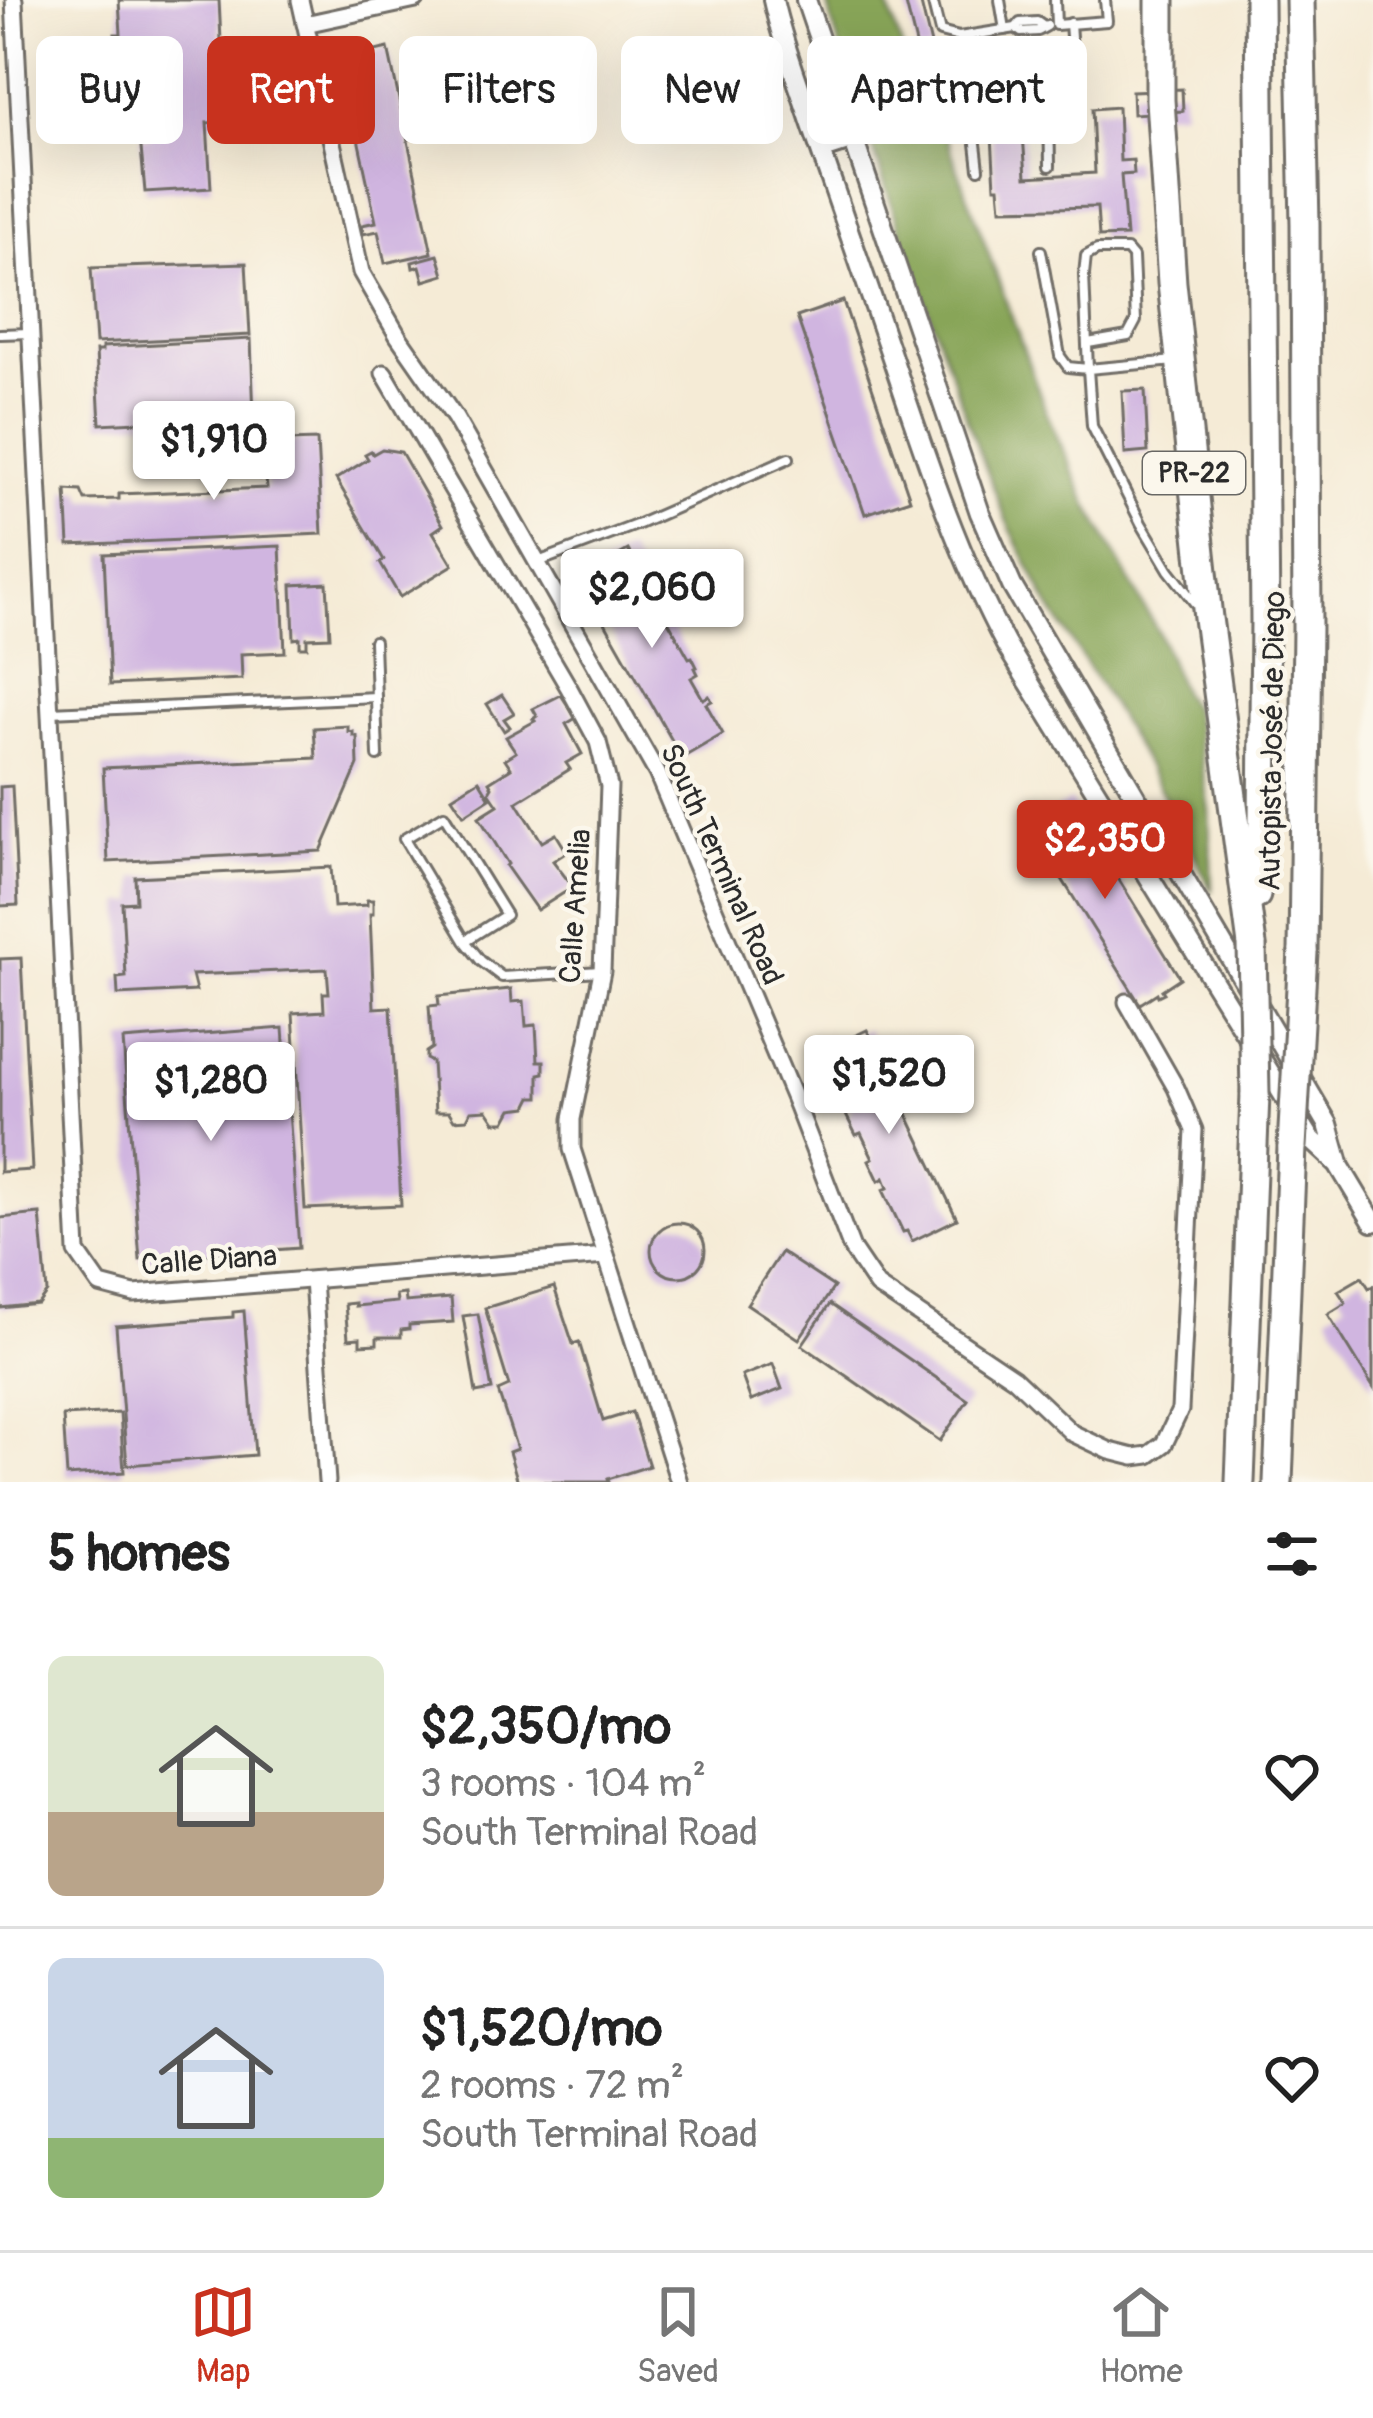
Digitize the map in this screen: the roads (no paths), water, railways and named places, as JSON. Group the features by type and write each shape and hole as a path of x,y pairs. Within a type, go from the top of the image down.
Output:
{"highway":[{"name":"Autopista José de Diego","path":"1160,0 1160,100 1172,284 1208,618 1252,945"},
{"name":"Autopista José de Diego","path":"1240,1482 1255,1094 1252,945 1262,823 1265,620 1259,0"},
{"name":"Autopista José de Diego","path":"1282,1482 1280,1434 1303,952 1307,627 1300,0"}],"street":[{"name":"Calle Diana","path":"14,0 76,1252 100,1285 134,1294 606,1256"},
{"name":"South Terminal Road","path":"300,0 361,272 455,418 657,773 852,1249 877,1286 1014,1378 1072,1433 1110,1451 1134,1456 1149,1455 1164,1444 1180,1410 1193,1130 1127,1002"},
{"path":"305,24 416,0"},
{"path":"773,0 822,155 944,504 984,604 1310,1138 1340,1166"},
{"path":"806,0 818,36"},
{"path":"854,144 980,513 1012,586 1328,1124 1340,1166 1373,1222"},
{"name":"Calle Amelia","path":"384,373 598,742 609,786 602,970 572,1119 572,1149 679,1482"},
{"path":"313,1280 327,1482"}],"lane":[{"path":"932,0 940,32 955,36"},
{"path":"1000,0 1011,29"},
{"path":"1055,0 1056,25"},
{"path":"966,36 1011,29 1020,23 1037,22 1044,27 1107,21 1105,0"},
{"path":"1070,23 1071,36"},
{"path":"822,155 851,144"},
{"path":"976,144 980,169"},
{"path":"1050,144 1050,166"},
{"path":"1088,343 1128,336 1136,321 1133,256 1126,250 1097,250 1086,256 1084,275 1092,425 1169,570 1208,618"},
{"path":"1041,251 1060,356 1068,367 1180,360"},
{"path":"0,334 31,333"},
{"path":"537,562 639,524 789,458"},
{"path":"374,641 379,756"},
{"path":"50,712 376,697"},
{"path":"465,940 506,916 444,814 404,838 465,940 481,961 502,976 602,970"}]}
